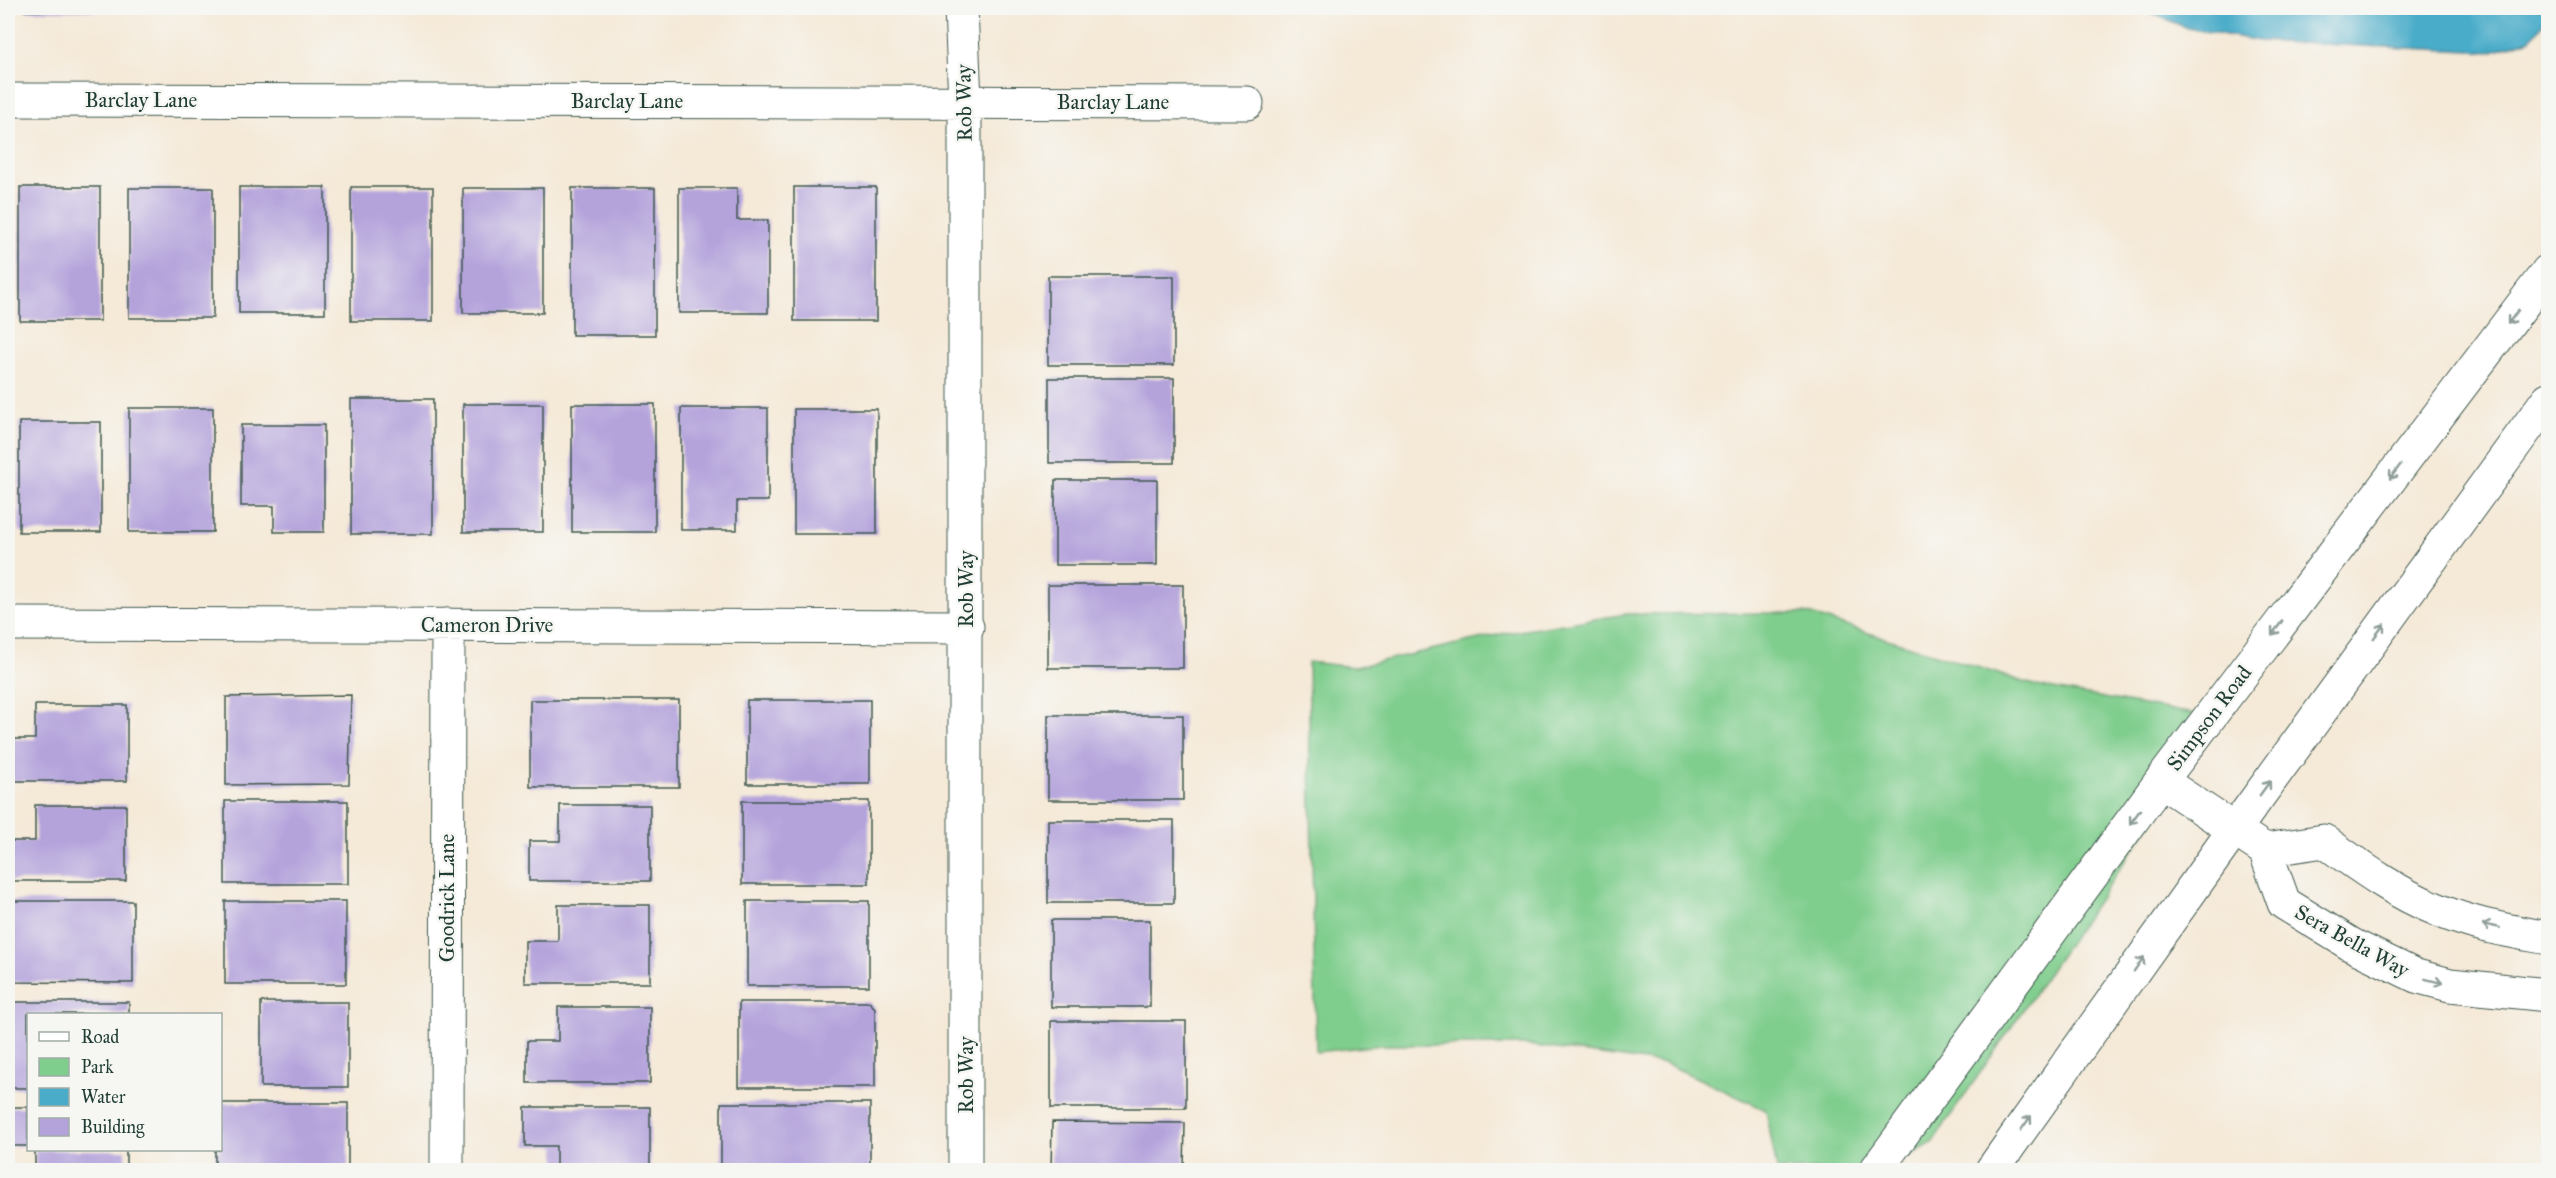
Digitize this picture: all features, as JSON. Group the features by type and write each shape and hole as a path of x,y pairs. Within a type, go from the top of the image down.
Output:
{"street":[{"name":"Rob Way","path":"961,8 965,101 967,627 965,1170"},
{"name":"Barclay Lane","path":"8,100 965,101 1247,104"},
{"name":"Simpson Road","path":"1876,1170 2161,781 2548,271"},
{"path":"1992,1170 2234,830 2548,399"},
{"name":"Cameron Drive","path":"8,624 967,627"},
{"name":"Goodrick Lane","path":"447,1170 448,625"},
{"path":"2161,781 2265,850 2324,842 2366,870 2436,909 2477,923 2548,938"},
{"name":"Sera Bella Way","path":"2265,850 2284,903 2386,964 2416,976 2450,985 2548,995"}],"green space":[{"path":"1805,613 2037,686 2222,719 1932,1143 1886,1170 1777,1170 1766,1110 1667,1064 1528,1045 1382,1045 1316,1052 1308,662 1355,667 1501,634 1626,614"}],"water":[{"path":"2139,8 2548,8 2548,16 2531,39 2490,52 2260,41 2187,28"}],"building":[{"path":"25,8 109,8 109,11 25,11"},
{"path":"20,187 100,187 100,321 20,321"},
{"path":"239,187 325,187 325,313 239,313"},
{"path":"351,187 433,187 433,321 351,321"},
{"path":"794,187 876,187 876,321 794,321"},
{"path":"129,188 213,188 213,318 129,318"},
{"path":"463,188 543,188 543,313 463,313"},
{"path":"572,188 655,188 655,335 572,335"},
{"path":"679,188 737,188 737,220 768,220 768,313 679,313"},
{"path":"1048,276 1174,276 1174,365 1048,365"},
{"path":"1049,378 1174,378 1174,463 1049,463"},
{"path":"351,399 433,399 433,534 351,534"},
{"path":"463,404 543,404 543,532 463,532"},
{"path":"572,404 655,404 655,532 572,532"},
{"path":"129,408 213,408 213,532 129,532"},
{"path":"681,408 768,408 768,501 737,501 737,530 681,530"},
{"path":"794,409 877,409 877,534 794,534"},
{"path":"19,422 101,422 101,532 19,532"},
{"path":"241,425 324,425 324,532 274,532 274,506 241,506"},
{"path":"1055,480 1157,480 1157,565 1055,565"},
{"path":"1048,585 1183,585 1183,668 1048,668"},
{"path":"351,695 349,784 226,785 226,697"},
{"path":"530,700 679,700 679,787 530,787"},
{"path":"747,700 870,700 870,784 747,784"},
{"path":"35,705 127,705 127,781 8,781 8,739 35,739"},
{"path":"1048,715 1183,715 1183,800 1048,800"},
{"path":"225,801 348,801 348,884 225,884"},
{"path":"742,801 869,801 869,884 742,884"},
{"path":"35,805 126,805 126,881 8,881 8,841 35,841"},
{"path":"560,805 650,805 650,881 529,881 529,841 560,841"},
{"path":"1048,820 1174,820 1174,903 1048,903"},
{"path":"8,901 133,901 133,983 8,982"},
{"path":"225,901 346,901 346,984 225,984"},
{"path":"747,901 869,901 869,986 747,986"},
{"path":"558,905 650,905 650,983 525,983 525,941 558,941"},
{"path":"1051,920 1150,920 1150,1007 1051,1007"},
{"path":"8,1002 129,1002 129,1013 27,1013 27,1088 8,1088"},
{"path":"261,1002 348,1002 348,1087 261,1087"},
{"path":"739,1002 869,1002 875,1008 875,1087 739,1087"},
{"path":"558,1007 650,1007 650,1083 527,1083 527,1041 558,1041"},
{"path":"1051,1021 1186,1021 1186,1108 1051,1108"},
{"path":"222,1103 348,1103 348,1170 215,1170 215,1151 222,1151"},
{"path":"721,1103 870,1103 870,1170 721,1170"},
{"path":"8,1107 27,1107 27,1146 8,1146"},
{"path":"525,1107 650,1107 650,1170 556,1170 556,1146 525,1146"},
{"path":"1052,1122 1185,1123 1184,1170 1051,1170"},
{"path":"35,1151 126,1151 126,1170 35,1170"}]}
